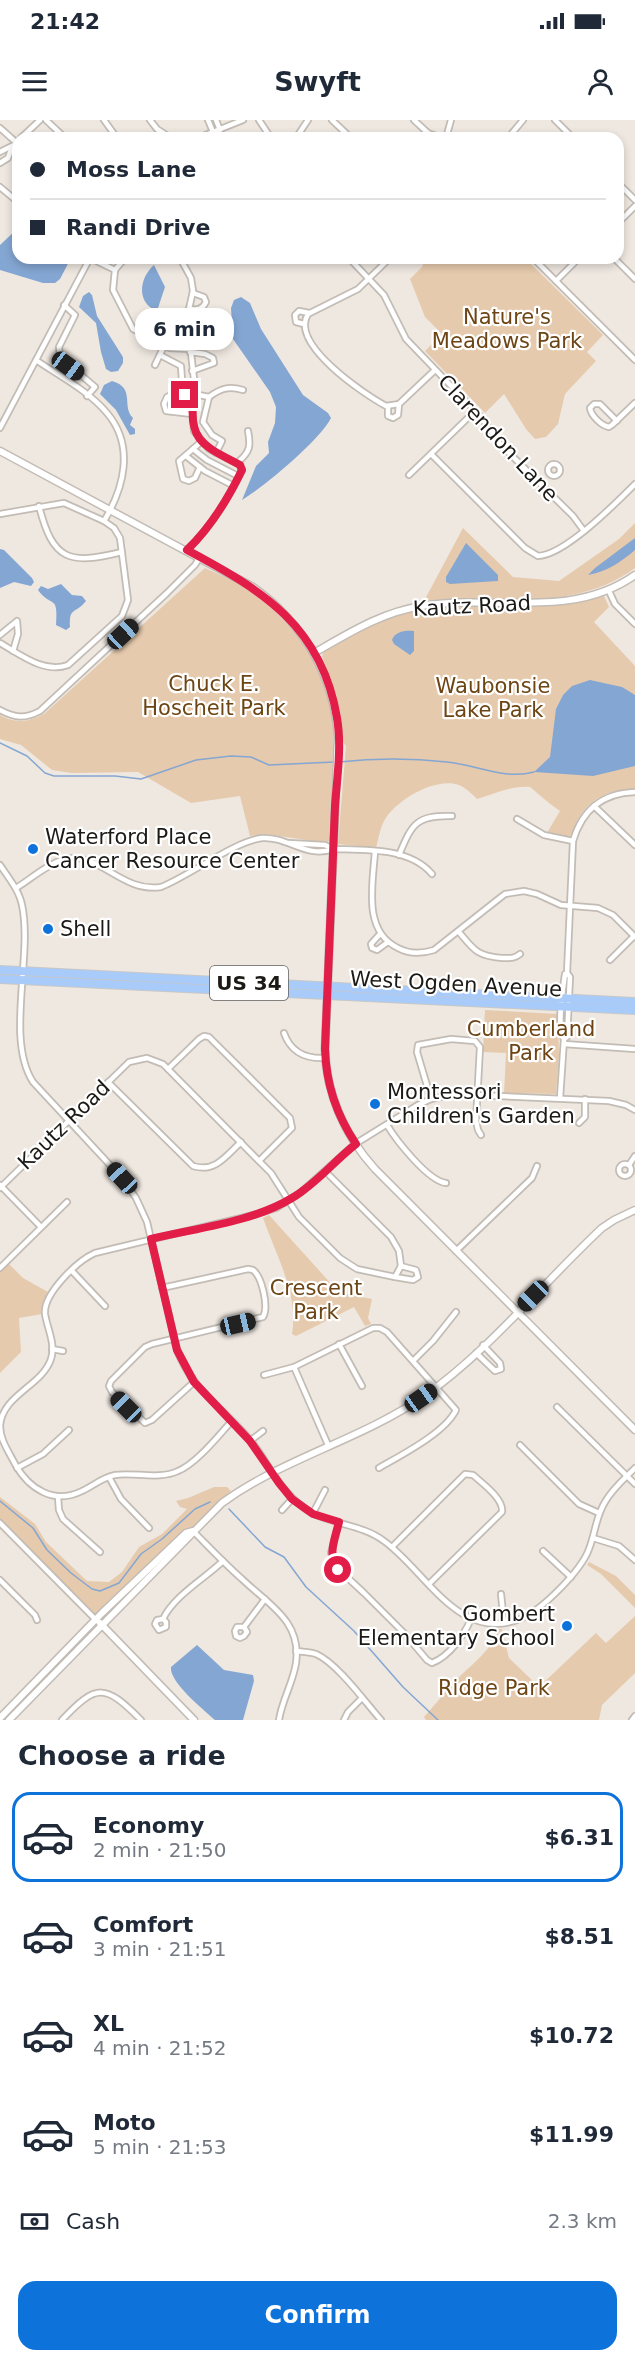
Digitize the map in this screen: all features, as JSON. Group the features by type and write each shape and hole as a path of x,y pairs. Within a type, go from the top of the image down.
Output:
{"main road":[{"name":"US 34","path":"0,970 23,976"},
{"name":"West Ogden Avenue","path":"23,976 566,1003 635,1010"},
{"name":"US 34","path":"0,979 23,976"},
{"name":"West Ogden Avenue","path":"566,1003 635,1002"}],"street":[{"path":"27,132 40,120"},
{"path":"46,120 59,132"},
{"path":"150,120 162,132"},
{"path":"208,120 213,132 243,120"},
{"path":"216,120 220,129"},
{"path":"332,120 345,132"},
{"path":"414,120 427,132"},
{"path":"513,132 523,120"},
{"path":"555,120 567,132"},
{"path":"0,128 12,140"},
{"path":"0,163 8,158 12,151"},
{"path":"0,187 12,199"},
{"path":"624,189 635,200"},
{"path":"624,217 635,206"},
{"path":"0,428 87,264"},
{"path":"102,264 115,270"},
{"path":"120,264 115,270 113,290 133,329 164,346 205,354 213,358 214,363 192,371"},
{"path":"183,264 191,278 193,293 187,318 194,395 192,414 194,431 216,453 240,465"},
{"name":"Clarendon Lane","path":"355,264 384,295 406,339 475,411 501,445 584,531"},
{"path":"304,324 296,322 295,315 299,311 309,313 352,292 384,264"},
{"path":"539,264 635,360"},
{"path":"556,281 573,264"},
{"path":"620,264 635,279"},
{"path":"189,309 197,310 206,302 204,297 193,293"},
{"path":"64,305 75,315 59,347 60,357 95,387 87,396"},
{"path":"309,313 304,324 310,340 325,362 387,406 399,404 435,370"},
{"path":"155,365 164,346"},
{"path":"160,355 181,366 183,395"},
{"path":"36,360 87,396 107,413 115,424 124,452 124,474 120,490 104,521"},
{"path":"216,453 222,441 212,435 203,422 209,397 219,389 232,387 243,390"},
{"path":"192,414 166,411 164,404 167,397 175,393 209,397"},
{"path":"617,421 600,404 592,406 590,411 603,425 609,427 617,421 635,403"},
{"path":"387,406 388,415 392,418 398,415 399,404"},
{"path":"409,475 475,411"},
{"path":"187,550 205,532 234,486 242,470 238,462 249,453 251,445 248,431"},
{"path":"200,467 195,478 189,481 183,479 179,461 202,441"},
{"path":"193,449 214,464 238,476"},
{"path":"0,451 246,583 267,598 290,620 314,652 327,682 335,710 339,752 325,1058 334,1102 356,1144 375,1169 635,1430"},
{"path":"431,454 534,555 543,556 551,553 584,531 598,521 635,484"},
{"path":"186,456 200,467 234,486"},
{"path":"210,473 214,464"},
{"path":"541,484 550,474"},
{"path":"0,514 64,503 104,521 117,532 128,600 123,616 68,665 58,669 48,668 0,643"},
{"path":"39,506 46,532 54,545 66,554 78,559 91,559 122,552"},
{"path":"0,710 16,717 29,716 40,711 195,565 200,557"},
{"name":"Kautz Road","path":"314,652 374,619 414,607 452,603 560,602 587,598 609,591 635,575"},
{"path":"609,591 615,604 635,624"},
{"path":"0,635 17,621 18,634 13,651"},
{"path":"83,652 93,663"},
{"path":"560,1098 564,1042 567,1037 566,1003 573,841 579,823 594,806 612,795 635,792"},
{"path":"594,806 635,845"},
{"path":"399,855 408,834 419,821 432,816 452,816"},
{"path":"517,819 544,835 573,841"},
{"path":"16,888 53,864 70,858 95,864 133,885 147,888 161,887 252,840 267,838 289,843 299,849 318,852 333,849 375,851 399,855 423,865 432,874"},
{"path":"375,851 372,910 380,934 388,942 406,952 422,953 439,947 496,901 511,892 531,892 553,903 594,906 606,911 634,936 610,960"},
{"path":"0,865 16,888 24,917 20,1043 23,1061 33,1082 134,1193 143,1212 151,1239 179,1356 194,1382 250,1441 292,1499 313,1514 369,1532 392,1546 454,1609 471,1619 489,1623 504,1623 519,1620 535,1611 571,1577 585,1558 599,1513 609,1496 635,1468"},
{"path":"459,932 473,949 482,955 514,958 520,954"},
{"path":"380,934 371,944 372,948 377,950 388,942"},
{"path":"564,1042 561,1035 566,1003"},
{"path":"284,1033 288,1042 300,1054 309,1058 325,1058"},
{"path":"260,1161 290,1131 293,1125 290,1118 206,1036 199,1039 168,1069 271,1173 299,1217 345,1262 364,1271 413,1280 418,1276 416,1270 401,1266"},
{"path":"431,1099 417,1047 420,1043 445,1039 478,1043 480,1047 476,1121 481,1135"},
{"path":"564,1042 635,1049"},
{"name":"Kautz Road","path":"0,1187 129,1062 140,1058 153,1059 168,1069"},
{"path":"108,1082 193,1166 204,1169 214,1167 241,1142"},
{"path":"231,1422 181,1470 165,1474 118,1475 109,1477 78,1493 58,1497 34,1488 27,1482 2,1438 2,1418 7,1407 47,1367 52,1349 45,1316 51,1292 95,1252 257,1214 300,1193 356,1144 431,1099 449,1094 620,1102 635,1110"},
{"path":"579,1123 585,1117 585,1100"},
{"path":"387,1125 400,1144 432,1177 439,1182 446,1183"},
{"path":"629,1165 635,1156"},
{"path":"456,1251 532,1178 537,1166"},
{"path":"325,1171 391,1237 399,1251 401,1266 396,1277"},
{"path":"0,1187 41,1227"},
{"path":"0,1268 67,1202"},
{"path":"0,1718 191,1536 193,1531 222,1503 251,1482 393,1415 437,1387 476,1353 602,1228 635,1210"},
{"path":"162,1288 248,1269 253,1270 258,1276 266,1308 263,1317 145,1347 109,1386 112,1392 145,1423 152,1420 194,1382"},
{"path":"72,1271 105,1306"},
{"path":"413,1360 433,1341 456,1312"},
{"path":"264,1375 294,1366 373,1328 380,1328 387,1332 454,1405 456,1410 453,1416 437,1431 380,1468"},
{"path":"339,1344 362,1386"},
{"path":"476,1353 495,1371 501,1369 500,1363 483,1345"},
{"path":"52,1349 63,1351"},
{"path":"294,1366 328,1445"},
{"path":"557,1407 635,1484"},
{"path":"17,1468 43,1454 69,1430"},
{"path":"250,1441 263,1431"},
{"path":"520,1444 579,1504 599,1513"},
{"path":"392,1546 465,1474 473,1475 499,1501 503,1506 502,1512 429,1584"},
{"path":"109,1477 122,1499 149,1528"},
{"path":"313,1514 325,1490"},
{"path":"58,1497 59,1510 63,1519 100,1552"},
{"path":"282,1510 292,1499"},
{"path":"0,1522 194,1720"},
{"path":"339,1522 331,1553 336,1567 404,1633 426,1659 432,1663 438,1661 462,1637 471,1619"},
{"path":"193,1531 223,1561 278,1609 289,1624 296,1652 294,1670 279,1720"},
{"path":"592,1538 619,1546 635,1560"},
{"path":"543,1551 571,1577"},
{"path":"163,1619 175,1602 223,1561"},
{"path":"0,1580 35,1615 37,1620"},
{"path":"501,1594 504,1623"},
{"path":"244,1627 265,1599"},
{"path":"9,1720 99,1623"},
{"path":"296,1652 313,1653 321,1658 381,1720"},
{"path":"62,1720 86,1696 100,1692 115,1696 141,1720"},
{"path":"344,1720 348,1712 362,1698"},
{"path":"632,1720 635,1716"}],"green space":[{"name":"Nature's Meadows Park","path":"423,264 531,264 603,335 587,352 596,361 565,394 558,424 546,437 535,439 504,394 485,413 425,351 442,334 425,317 410,279"},
{"path":"635,523 635,568 611,582 560,597 533,600 424,601 463,528 513,577 559,581 619,539"},
{"name":"Chuck E. Hoscheit Park","path":"205,568 240,584 266,602 295,632 317,666 329,698 334,727 329,841 326,843 266,834 250,836 240,796 191,803 138,772 72,773 52,770 21,745 0,739 0,715 11,720 22,721 44,714"},
{"name":"Waubonsie Lake Park","path":"604,596 609,607 594,622 635,666 635,789 611,793 597,799 585,809 569,837 547,833 560,811 530,787 510,789 477,799 459,785 439,784 417,792 397,805 384,821 376,848 338,844 346,746 342,741 335,694 322,656 325,650 375,622 408,611 456,606 554,605"},
{"name":"Cumberland Park","path":"485,1010 558,1014 559,1057 556,1094 504,1093 506,1053 483,1052"},
{"name":"Crescent Park","path":"269,1215 334,1287 343,1293 372,1299 368,1318 371,1324 365,1326 354,1307 296,1336 292,1334 293,1319 289,1290 263,1218"},
{"path":"9,1264 23,1278 48,1292 43,1303 42,1314 19,1318 21,1352 0,1373 0,1271"},
{"path":"214,1487 227,1487 231,1491 98,1617 0,1519 0,1497 35,1524 46,1542 87,1581 109,1582 122,1572 139,1547 162,1534 187,1509 180,1507 176,1501"},
{"path":"589,1562 616,1576 635,1595 635,1608 601,1574 587,1565"},
{"name":"Ridge Park","path":"635,1616 635,1673 602,1705 599,1720 426,1720 424,1717 451,1685 484,1653 499,1629 502,1629 509,1658 536,1684 541,1685 596,1633 606,1643"}],"water":[{"path":"12,234 12,264 68,264 60,279 55,283 43,283 0,270 0,245"},
{"path":"154,265 165,287 157,311 146,302 142,290 145,277"},
{"path":"89,292 92,295 97,316 123,357 123,363 118,371 111,372 106,369 96,323 79,307 83,296"},
{"path":"241,297 250,303 261,329 303,395 328,413 331,418 316,438 291,462 242,500 256,466 269,453 268,442 275,423 276,407 270,392 233,339 231,308 234,300"},
{"path":"112,381 124,388 128,408 133,418 130,425 135,429 135,434 130,435 116,410 100,394 104,385"},
{"path":"635,538 635,550 630,554 607,569 588,575 595,568"},
{"path":"466,543 498,575 498,581 450,584 446,582 446,577"},
{"path":"0,549 4,550 32,578 34,582 31,586 14,582 0,588"},
{"path":"61,584 72,595 82,596 86,601 72,613 70,627 66,630 56,625 55,605 38,590 41,586 48,589"},
{"path":"414,631 414,651 410,655 392,640 398,633"},
{"path":"590,680 622,687 635,695 635,766 593,776 534,772 550,757 556,709 563,695 572,686"},
{"path":"197,1645 224,1670 253,1675 254,1681 243,1720 215,1720 175,1680 171,1667"}],"waterway":[{"path":"0,743 27,756 45,773 54,776 115,776 141,779 196,760 231,756 251,757 269,765 334,762"},
{"path":"339,762 379,759 420,760 447,762 501,773 534,772"},
{"path":"0,1501 33,1528 47,1550 71,1573 92,1589 100,1591 119,1583 141,1554 162,1539 195,1509 210,1502"},
{"path":"229,1509 265,1547 284,1557 306,1587 354,1631 403,1687 438,1720"}],"place":[{"name":"Waterford Place Cancer Resource Center","path":"33,849"},
{"name":"Shell","path":"48,929"},
{"name":"Montessori Children's Garden","path":"375,1104"},
{"name":"Gombert Elementary School","path":"567,1626"}],"route":[{"path":"185,395 194,396 192,408 194,431 209,449 240,465 242,470 220,511 205,532 187,550 253,587 276,605 290,620 302,634 318,660 337,718 339,752 325,1058 334,1102 346,1130 356,1144 300,1193 276,1208 151,1239 175,1342 186,1369 200,1390 250,1441 292,1499 313,1514 339,1522 331,1553 338,1570"}]}
